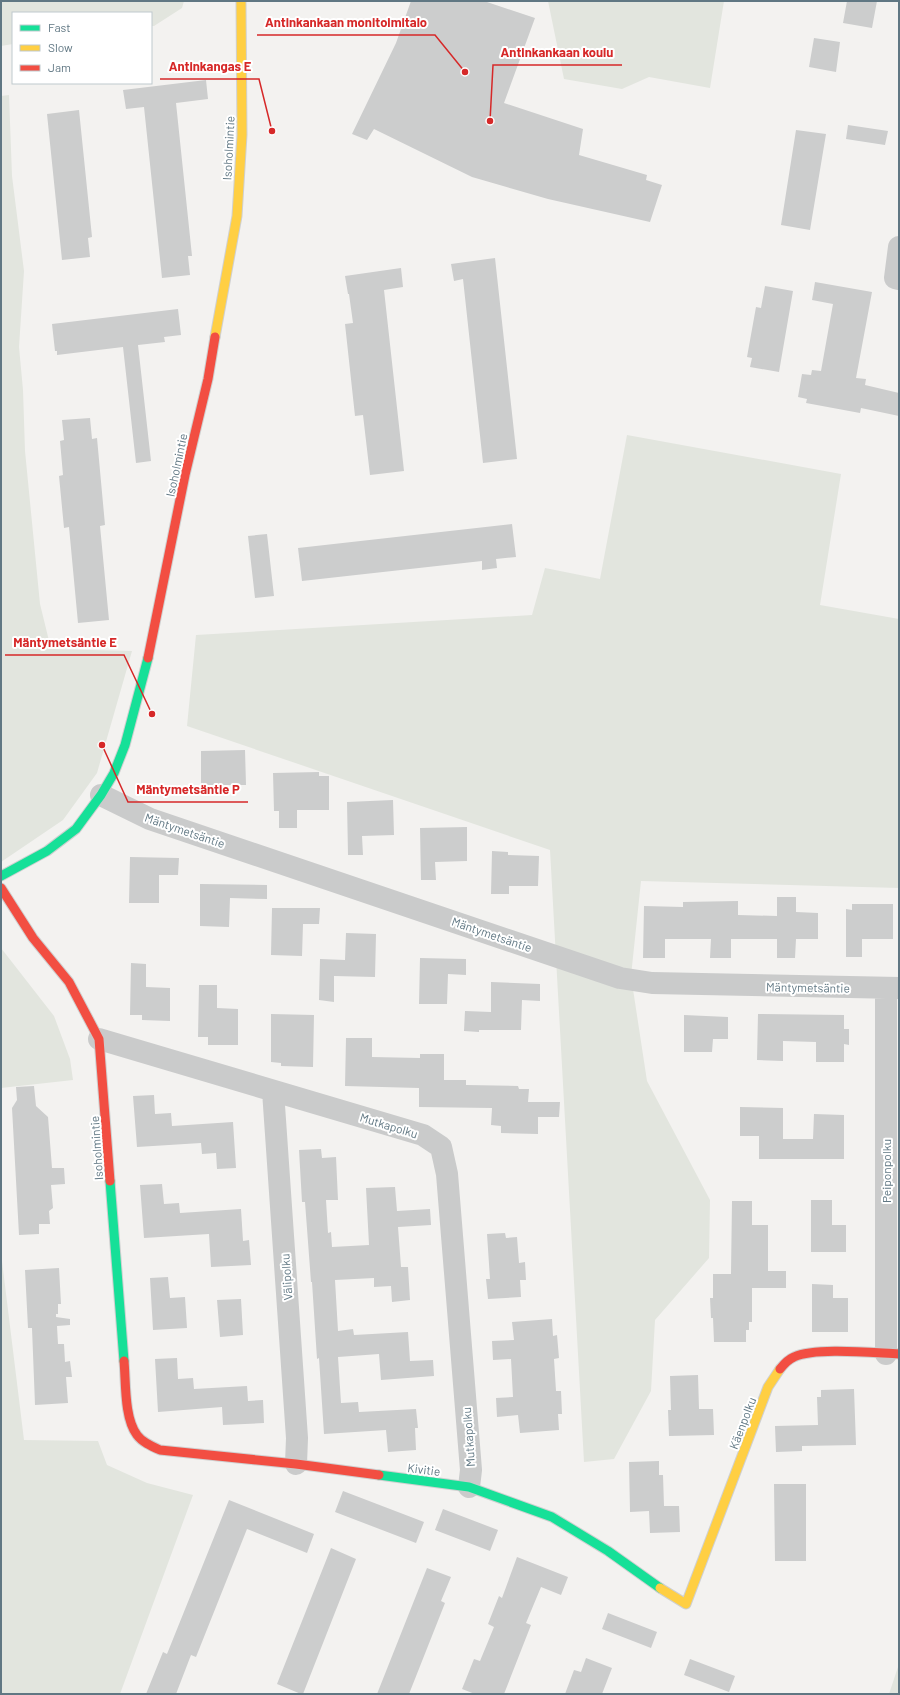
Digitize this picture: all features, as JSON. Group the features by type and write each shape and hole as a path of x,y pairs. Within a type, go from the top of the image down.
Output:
{"street":[{"name":"Isoholmintie","path":"1,876 47,851 76,829 101,795 114,773 125,745 151,644 185,475 208,379 237,216 242,135 241,1"},
{"path":"899,246 895,278 899,279"},
{"name":"Mäntymetsäntie","path":"101,795 150,819 620,978 652,983 893,988"},
{"name":"Isoholmintie","path":"1,888 33,938 69,982 99,1039 128,1410 130,1424 135,1434"},
{"name":"Peiponpolku","path":"892,1354 893,988"},
{"name":"Mutkapolku","path":"99,1039 423,1135 441,1147 447,1174 470,1462 469,1488"},
{"name":"Välipolku","path":"273,1090 297,1438 296,1464"},
{"name":"Käenpolku","path":"686,1604 768,1387 777,1371 794,1356 807,1354 892,1354"},
{"name":"Kivitie","path":"135,1434 146,1444 160,1450 296,1464 469,1488 552,1517 608,1550 663,1590 686,1604"}],"shaded area":[{"path":"1,1 184,1 182,8 154,26 152,26 152,12 12,12 12,44 1,46"},
{"path":"548,1 724,1 710,88 649,77 622,89 564,79"},
{"path":"9,95 12,176 24,271 19,347 23,390 25,451 40,604 51,649 132,651 97,773 63,820 1,862 1,96"},
{"path":"627,435 841,474 820,605 899,619 899,888 641,881 631,976 647,1081 710,1200 709,1258 655,1320 651,1391 614,1459 584,1462 550,850 187,726 196,635 532,615 545,568 600,579"},
{"path":"1,948 54,1016 70,1059 73,1080 1,1088"},
{"path":"1,1253 24,1440 98,1441 107,1465 147,1483 193,1495 120,1694 1,1694"},
{"path":"899,1663 899,1694 889,1694 898,1667"}],"building":[{"path":"411,1 484,1 535,18 504,103 583,129 579,155 647,175 646,180 662,185 650,222 548,199 472,177 374,129 367,140 352,134 396,43"},
{"path":"847,1 877,1 872,28 843,23"},
{"path":"814,38 840,42 836,72 809,67"},
{"path":"206,80 208,99 176,103 192,256 188,256 190,275 162,278 144,107 126,109 123,90"},
{"path":"79,110 92,237 88,238 90,257 62,260 47,114"},
{"path":"848,125 888,131 885,145 846,139"},
{"path":"796,130 826,134 810,230 781,225"},
{"path":"495,258 517,459 483,463 463,279 454,281 451,264"},
{"path":"401,268 403,287 384,290 404,471 370,475 363,415 355,416 345,324 353,323 345,276"},
{"path":"815,282 872,292 856,378 866,379 865,385 899,393 899,416 861,408 860,413 806,403 807,399 798,397 802,374 811,375 812,370 821,371 833,304 812,300"},
{"path":"765,286 793,291 779,372 750,367 752,358 747,357 756,307 761,308"},
{"path":"178,309 181,335 164,337 165,342 138,345 151,461 136,463 123,347 57,355 57,351 55,351 52,324"},
{"path":"90,418 92,439 97,438 105,525 100,526 109,620 78,623 69,527 64,528 59,476 63,475 60,441 64,440 62,420"},
{"path":"512,524 516,557 496,559 497,568 482,570 482,561 302,581 298,548"},
{"path":"267,534 274,596 255,598 248,536"},
{"path":"245,750 246,785 201,785 201,751"},
{"path":"319,772 319,776 329,776 329,810 297,810 297,828 279,828 279,811 274,811 273,773"},
{"path":"393,800 394,835 362,836 363,855 348,855 347,802"},
{"path":"467,827 467,861 435,862 436,880 421,880 420,828"},
{"path":"492,851 508,852 508,855 539,856 538,886 509,886 509,894 491,894"},
{"path":"130,857 179,858 178,875 159,875 159,903 129,903"},
{"path":"200,884 267,885 267,899 230,898 229,927 200,926"},
{"path":"777,897 796,897 796,912 818,913 818,939 796,939 795,958 777,958 777,939 731,939 731,958 710,958 711,939 665,939 665,958 643,958 644,906 683,907 683,902 738,901 738,915 777,916"},
{"path":"852,904 893,904 893,939 862,939 862,957 846,957 846,909 852,910"},
{"path":"272,908 320,908 319,924 303,924 302,956 271,955"},
{"path":"346,933 376,934 375,977 334,976 334,1002 319,1000 320,959 345,960"},
{"path":"420,958 466,959 466,975 448,974 447,1004 419,1004"},
{"path":"131,963 146,964 146,987 170,988 170,1021 142,1020 142,1015 130,1015"},
{"path":"491,982 540,984 540,1001 522,1000 521,1030 479,1030 479,1032 464,1031 465,1011 491,1012"},
{"path":"199,985 217,985 217,1008 238,1009 238,1045 208,1045 208,1037 198,1037"},
{"path":"271,1014 314,1015 313,1067 281,1066 281,1063 271,1062"},
{"path":"758,1014 844,1015 844,1029 849,1029 849,1045 844,1044 844,1062 816,1062 816,1042 783,1041 783,1061 757,1060"},
{"path":"684,1015 728,1017 728,1039 713,1039 712,1052 684,1052"},
{"path":"346,1038 372,1038 372,1057 420,1058 420,1054 444,1054 444,1080 466,1080 466,1085 518,1086 519,1089 529,1089 528,1102 560,1102 559,1117 538,1117 538,1134 501,1133 501,1126 491,1125 492,1108 419,1107 419,1088 345,1086"},
{"path":"34,1086 36,1106 48,1117 52,1168 64,1168 65,1184 51,1185 53,1208 49,1211 50,1224 39,1224 39,1234 19,1235 12,1108 17,1100 16,1087"},
{"path":"154,1095 155,1114 171,1113 172,1126 233,1122 236,1168 217,1169 216,1153 202,1154 201,1143 137,1147 133,1096"},
{"path":"740,1107 783,1108 783,1139 813,1139 814,1114 844,1115 844,1159 759,1159 759,1136 740,1136"},
{"path":"321,1149 322,1158 336,1157 338,1200 326,1200 328,1233 331,1232 332,1247 369,1245 366,1188 395,1187 397,1211 430,1209 431,1225 398,1227 401,1267 408,1267 410,1300 392,1302 391,1286 374,1287 374,1278 335,1280 338,1331 353,1329 354,1335 408,1332 410,1361 433,1360 434,1376 381,1380 379,1354 338,1357 341,1403 358,1402 359,1412 416,1409 418,1428 415,1428 416,1450 388,1452 386,1430 324,1434 319,1358 317,1359 312,1282 305,1202 302,1202 299,1150"},
{"path":"162,1184 164,1204 179,1203 180,1213 241,1209 243,1241 249,1240 251,1265 211,1267 209,1234 144,1238 140,1185"},
{"path":"811,1200 832,1200 832,1225 846,1225 846,1252 811,1252"},
{"path":"732,1201 752,1201 752,1225 768,1225 768,1271 786,1271 786,1288 752,1288 752,1322 749,1322 749,1330 746,1330 746,1342 714,1342 710,1298 713,1298 713,1274 731,1274"},
{"path":"505,1233 506,1238 517,1237 519,1263 525,1262 526,1280 520,1280 521,1297 488,1299 486,1279 490,1279 487,1234"},
{"path":"59,1268 61,1304 58,1304 58,1314 56,1314 56,1317 70,1319 70,1325 57,1326 58,1344 64,1344 65,1362 70,1361 72,1377 66,1377 68,1403 35,1405 32,1328 28,1328 25,1270"},
{"path":"168,1277 170,1298 185,1297 187,1328 153,1330 150,1278"},
{"path":"812,1284 833,1285 833,1298 848,1298 848,1332 812,1332"},
{"path":"241,1299 243,1335 220,1337 217,1300"},
{"path":"552,1319 553,1336 557,1335 559,1358 554,1359 556,1391 561,1391 562,1414 558,1414 559,1430 520,1433 518,1415 497,1417 496,1398 513,1397 511,1359 493,1360 492,1341 514,1340 512,1322"},
{"path":"177,1358 178,1379 193,1378 194,1389 247,1386 248,1401 263,1400 264,1423 223,1425 222,1407 158,1412 155,1359"},
{"path":"698,1375 699,1409 713,1409 714,1435 669,1436 668,1410 671,1410 670,1376"},
{"path":"854,1389 856,1445 802,1446 802,1451 776,1452 775,1426 818,1425 817,1397 821,1397 821,1390"},
{"path":"659,1461 659,1475 663,1475 664,1506 679,1506 680,1532 650,1533 649,1511 630,1512 629,1462"},
{"path":"774,1484 806,1484 806,1561 775,1561"},
{"path":"343,1491 424,1522 416,1543 335,1512"},
{"path":"229,1500 314,1534 307,1553 247,1529 196,1657 191,1655 176,1694 146,1694 163,1652 167,1654"},
{"path":"443,1509 498,1530 490,1551 435,1530"},
{"path":"331,1548 356,1559 303,1694 301,1694 277,1684"},
{"path":"517,1557 568,1577 561,1595 541,1587 526,1623 531,1625 504,1694 475,1694 462,1689 474,1659 480,1661 494,1627 488,1624 499,1596 502,1598"},
{"path":"427,1568 451,1577 441,1601 445,1603 409,1694 377,1694"},
{"path":"608,1613 657,1632 651,1648 602,1629"},
{"path":"586,1658 612,1668 602,1694 565,1694 574,1670 581,1672"},
{"path":"690,1659 735,1676 729,1692 684,1675"}],"traffic: fast":[{"path":"1,876 47,851 76,829 101,795 114,773 125,745 148,658"},
{"path":"110,1181 124,1361"},
{"path":"379,1475 469,1487 552,1517 608,1551 660,1588"}],"traffic: slow":[{"path":"215,337 237,216 242,135 241,1"},
{"path":"660,1588 686,1604 768,1387 780,1369"}],"traffic: jam":[{"path":"148,658 185,475 208,379 215,337"},
{"path":"1,888 33,938 69,982 99,1039 110,1181"},
{"path":"780,1369 794,1357 816,1352 845,1351 899,1354"},
{"path":"124,1361 128,1410 133,1428 141,1440 160,1450 296,1464 379,1475"}],"place":[{"name":"Antinkankaan monitoimitalo","path":"465,72"},
{"name":"Antinkankaan koulu","path":"490,121"},
{"name":"Antinkangas E","path":"272,131"},
{"name":"Mäntymetsäntie E","path":"152,714"},
{"name":"Mäntymetsäntie P","path":"102,745"}]}
